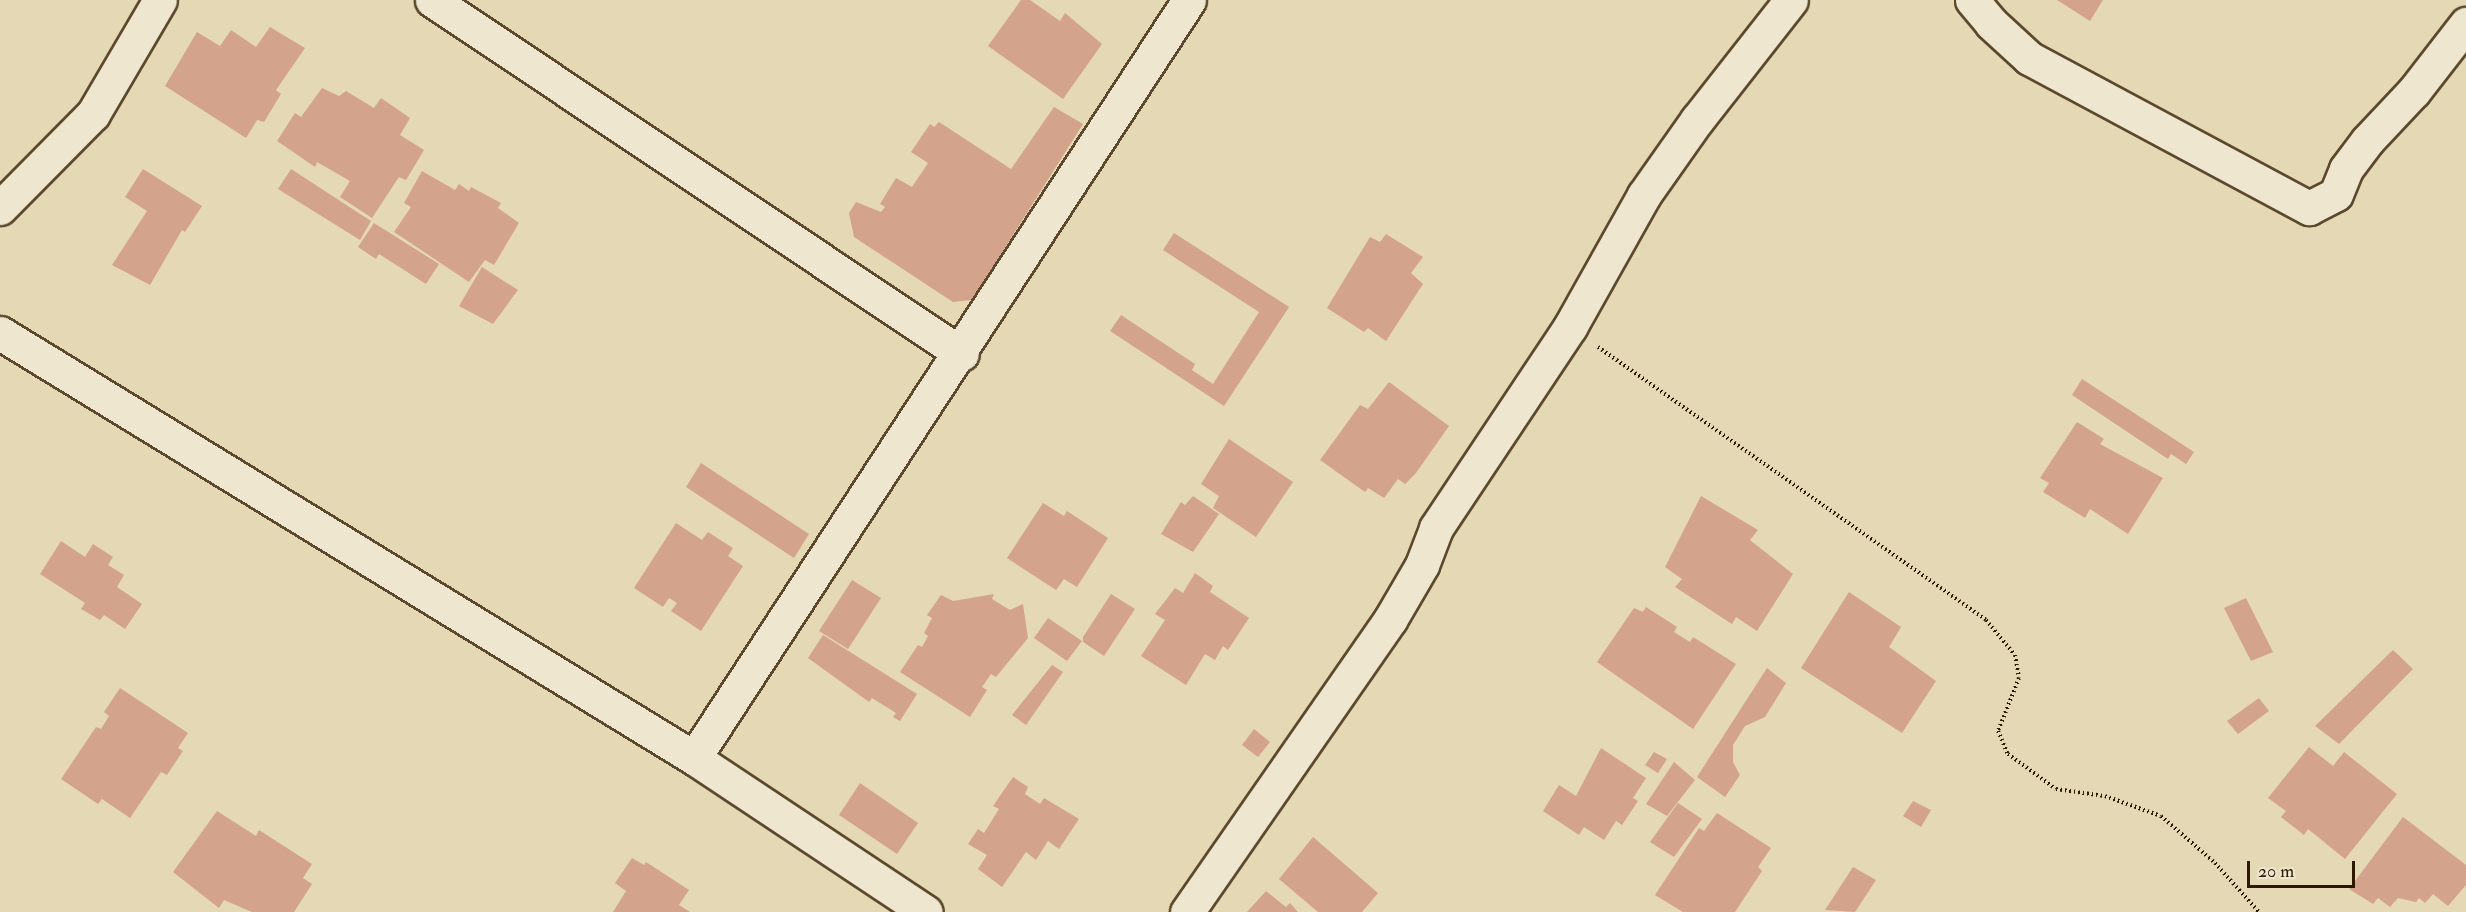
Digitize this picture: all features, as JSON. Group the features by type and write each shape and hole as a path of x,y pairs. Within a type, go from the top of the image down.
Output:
{"street":[{"path":"0,208 93,114 160,0"},
{"path":"432,0 962,354"},
{"path":"694,758 962,354 1189,0"},
{"path":"1187,912 1390,620 1422,565 1436,528 1570,327 1644,195 1696,120 1791,0"},
{"path":"1972,0 1991,23 2030,58 2309,208 2336,194 2346,169 2367,141 2414,91 2466,24"},
{"path":"0,333 694,758 926,912"}],"path":[{"path":"1570,327 1986,620 2015,655 2019,678 1998,731 2008,754 2056,789 2105,796 2161,816 2215,863 2259,912"}],"building":[{"path":"1021,0 1030,0 1060,21 1065,13 1102,44 1063,99 988,46"},
{"path":"2057,0 2103,0 2090,21"},
{"path":"270,27 305,48 276,90 281,94 264,122 257,120 246,138 165,86 197,32 220,46 231,30 256,47"},
{"path":"322,88 339,96 346,91 374,108 381,98 410,118 400,135 424,150 406,180 399,177 372,218 340,197 350,181 317,162 315,167 277,141 295,113 301,117"},
{"path":"1054,107 1083,124 972,300 953,302 854,237 849,213 856,202 881,212 885,207 880,204 896,178 912,187 928,163 911,152 930,124 934,127 939,122 1011,169"},
{"path":"143,169 202,206 185,232 182,230 150,285 112,265 147,211 125,197"},
{"path":"291,169 371,221 360,240 278,189"},
{"path":"422,171 455,190 459,184 469,191 471,187 501,203 498,208 519,223 494,265 485,260 469,282 394,232 411,207 404,203"},
{"path":"374,223 439,264 426,284 379,254 376,259 358,247"},
{"path":"1174,233 1289,307 1224,406 1110,331 1121,315 1195,364 1192,370 1213,384 1259,312 1163,250"},
{"path":"1386,234 1423,257 1411,273 1423,284 1386,341 1368,328 1364,332 1327,308 1370,237 1380,242"},
{"path":"482,267 518,290 493,324 459,306"},
{"path":"2082,379 2194,452 2186,464 2171,454 2168,459 2072,395"},
{"path":"1389,382 1449,426 1416,473 1405,484 1398,479 1384,498 1368,488 1365,492 1320,460 1360,405 1368,409"},
{"path":"2077,422 2104,439 2100,444 2163,478 2128,534 2090,509 2085,518 2043,492 2049,483 2040,478"},
{"path":"1229,439 1293,482 1256,537 1213,508 1219,496 1201,484"},
{"path":"701,463 809,534 794,558 686,487"},
{"path":"1193,496 1219,514 1193,552 1161,534 1181,502 1185,505"},
{"path":"1701,496 1758,530 1750,540 1793,574 1757,631 1736,617 1732,624 1675,587 1682,579 1665,567"},
{"path":"1043,503 1064,516 1067,511 1108,538 1077,587 1064,579 1056,590 1007,558"},
{"path":"676,523 702,540 708,532 733,548 728,556 743,566 701,631 671,611 677,603 669,598 663,607 634,588"},
{"path":"61,541 85,557 93,544 113,557 108,565 124,575 117,587 142,604 125,629 104,615 100,620 81,609 85,603 40,574"},
{"path":"1195,573 1213,586 1210,592 1249,618 1228,650 1223,646 1215,660 1205,654 1186,685 1141,656 1165,620 1155,614 1175,588 1183,593"},
{"path":"852,580 881,598 848,649 819,631"},
{"path":"1849,592 1901,627 1889,647 1936,681 1902,733 1801,668"},
{"path":"994,594 992,599 1010,610 1023,604 1028,638 996,677 991,674 982,687 987,690 970,717 900,672 918,645 922,647 928,636 924,633 932,618 927,615 941,595 953,601"},
{"path":"1111,594 1135,609 1104,656 1083,642 1083,637"},
{"path":"2246,598 2273,652 2251,661 2224,608"},
{"path":"1646,607 1677,627 1674,632 1690,642 1693,637 1736,664 1693,729 1597,662 1634,608 1643,612"},
{"path":"1048,618 1082,641 1067,661 1034,638"},
{"path":"823,635 917,694 900,721 893,717 896,713 872,698 869,702 808,658"},
{"path":"2393,650 2413,669 2339,744 2315,726"},
{"path":"1052,665 1063,672 1026,725 1012,715"},
{"path":"1767,668 1786,683 1765,717 1745,726 1733,745 1733,762 1740,775 1725,797 1697,777"},
{"path":"120,688 188,733 178,748 183,751 167,775 161,772 130,818 102,799 98,804 61,779 96,727 101,729 109,716 104,712"},
{"path":"2259,698 2269,711 2238,734 2227,721"},
{"path":"1254,729 1270,742 1258,757 1242,745"},
{"path":"2309,747 2333,766 2344,752 2397,794 2345,859 2308,829 2304,835 2281,817 2286,811 2268,798"},
{"path":"1601,748 1646,778 1633,798 1638,801 1622,825 1616,821 1604,840 1584,827 1579,835 1543,811 1559,785 1576,796"},
{"path":"1654,752 1667,759 1658,773 1645,765"},
{"path":"1674,762 1695,780 1667,816 1646,804"},
{"path":"1013,777 1028,787 1025,794 1040,804 1044,798 1079,819 1059,849 1048,841 1036,860 1026,852 1002,887 978,869 987,855 968,844 978,829 984,833 999,809 993,806"},
{"path":"860,783 918,823 897,854 839,815"},
{"path":"1913,801 1931,810 1921,827 1903,816"},
{"path":"1678,803 1702,819 1674,857 1650,842"},
{"path":"217,811 256,836 259,830 312,864 303,878 312,884 294,912 252,912 224,900 219,908 173,872"},
{"path":"1717,813 1771,848 1758,867 1762,871 1735,912 1683,912 1655,895 1699,828 1704,831"},
{"path":"2403,817 2466,865 2466,885 2448,906 2433,894 2425,903 2419,898 2416,902 2398,898 2390,907 2378,898 2373,904 2349,889"},
{"path":"1313,837 1378,893 1362,912 1318,912 1279,879"},
{"path":"632,858 644,865 646,862 689,890 679,905 690,912 613,912 626,891 615,883"},
{"path":"1853,867 1876,880 1855,912 1825,910"},
{"path":"1266,891 1286,907 1290,903 1298,912 1247,912"}]}
